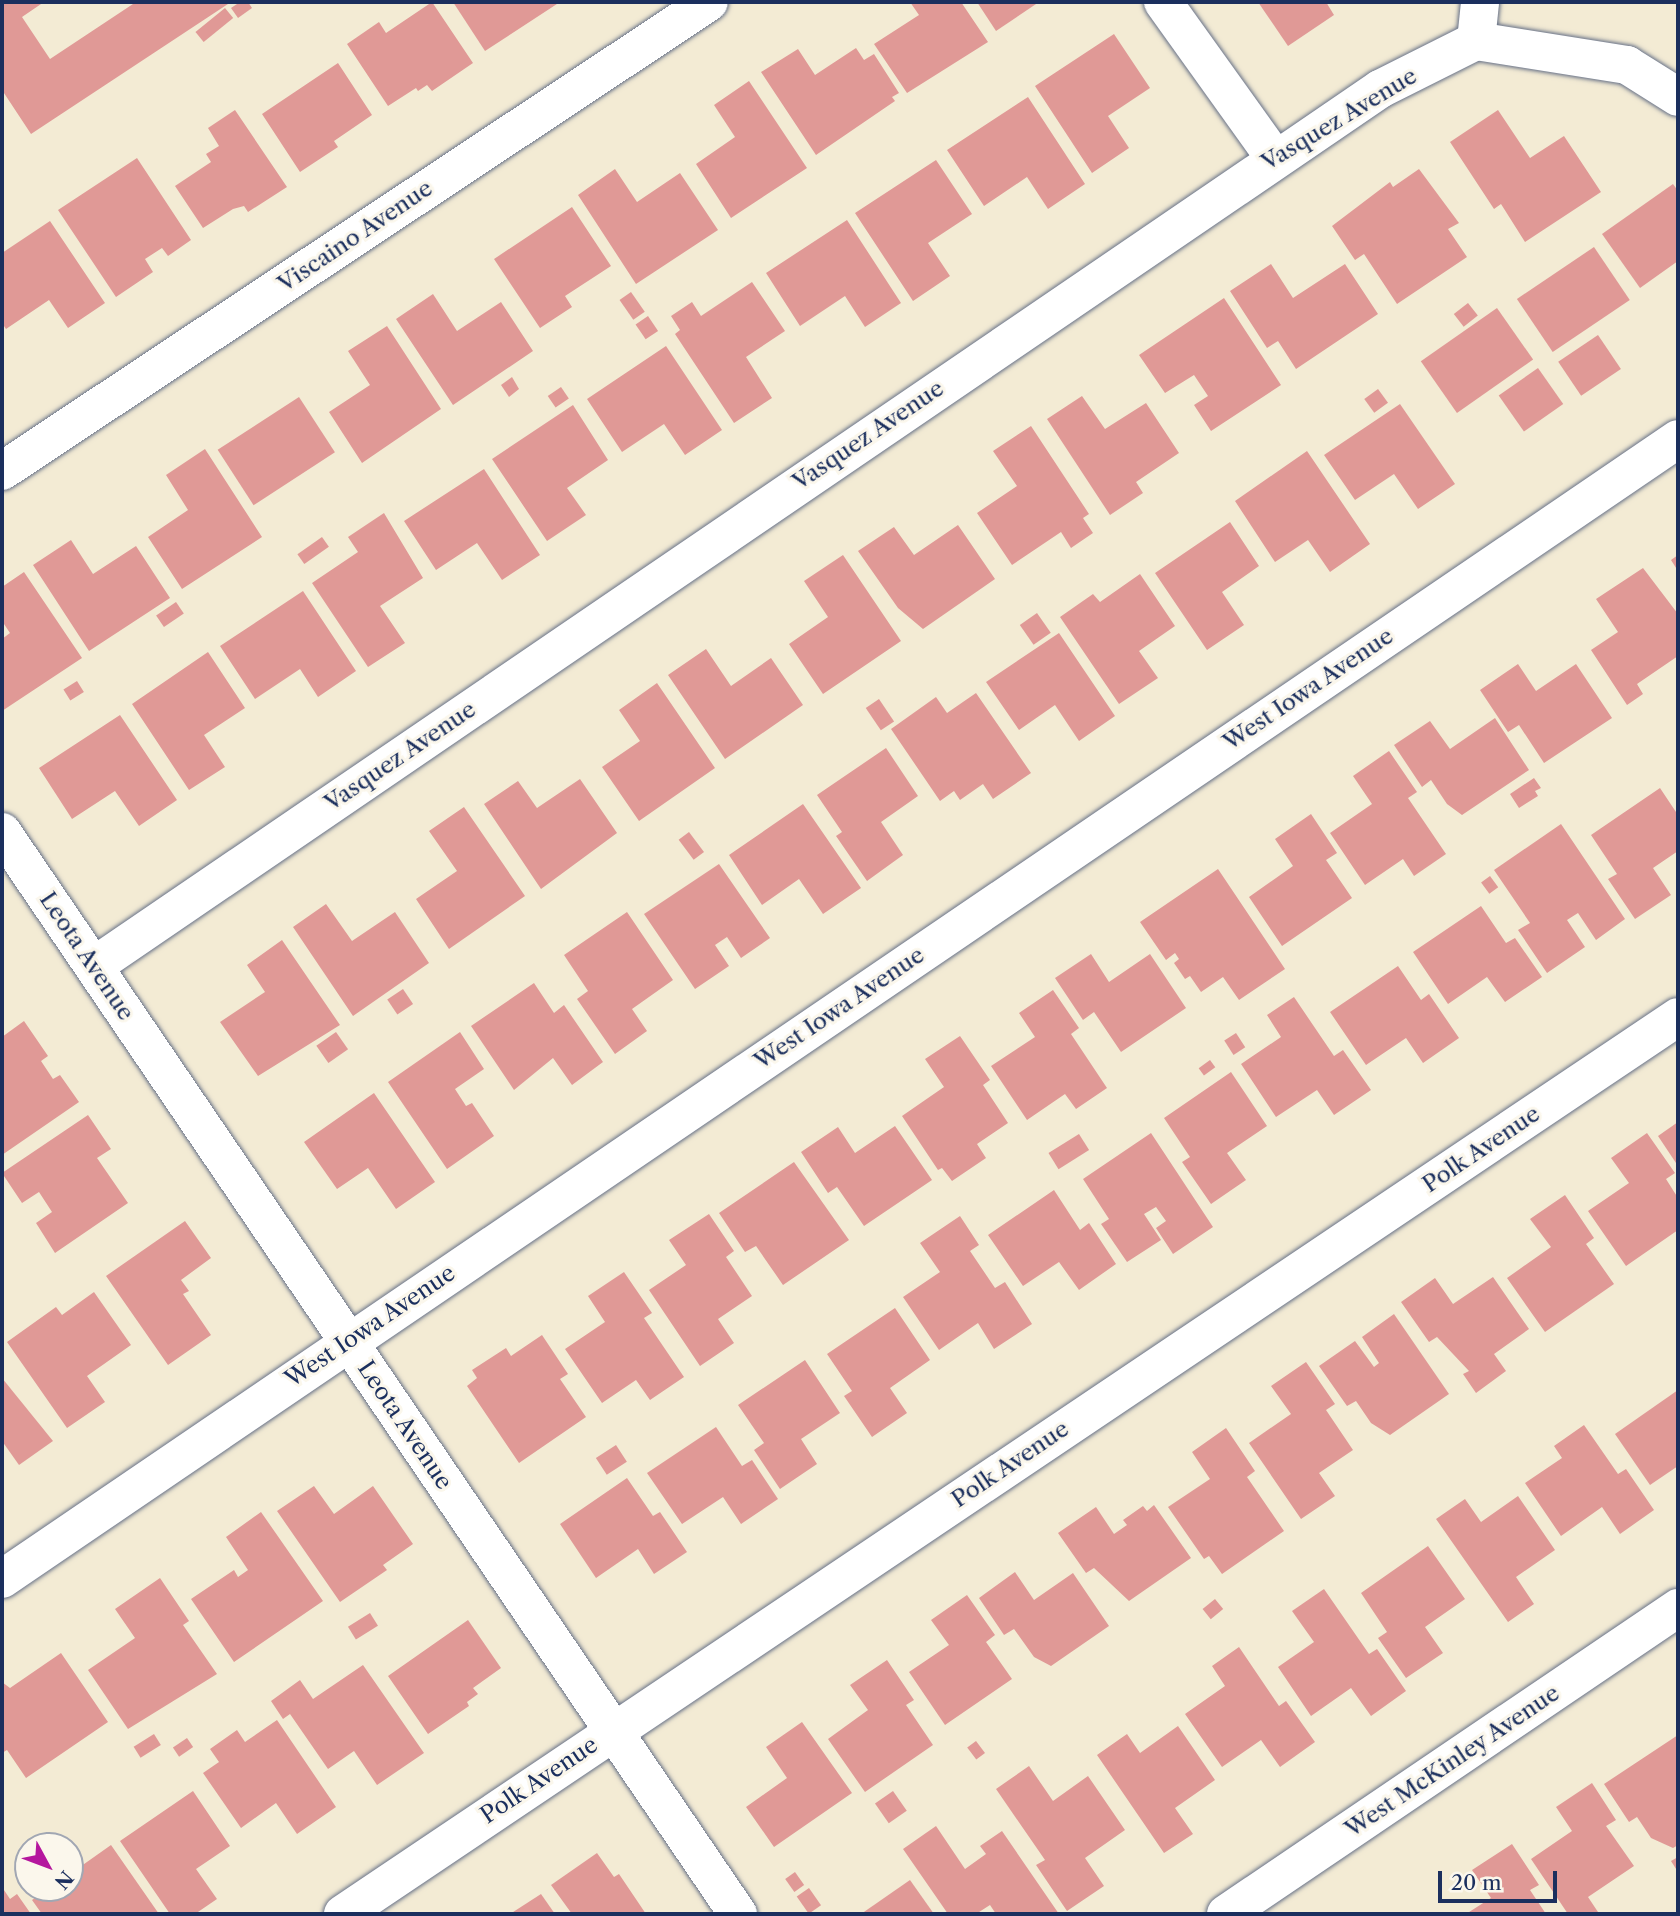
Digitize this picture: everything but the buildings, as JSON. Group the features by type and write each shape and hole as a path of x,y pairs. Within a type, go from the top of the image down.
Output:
{"street":[{"name":"Viscaino Avenue","path":"2,471 709,2"},
{"path":"1163,2 1274,157"},
{"path":"1479,2 1476,41 1627,65 1678,97"},
{"name":"Vasquez Avenue","path":"94,967 1274,157 1380,89 1476,41"},
{"name":"West Iowa Avenue","path":"2,1579 1678,439"},
{"name":"Leota Avenue","path":"2,832 738,1914"},
{"name":"Polk Avenue","path":"343,1914 613,1730 1678,1017"},
{"name":"West McKinley Avenue","path":"1226,1914 1678,1608"}]}
